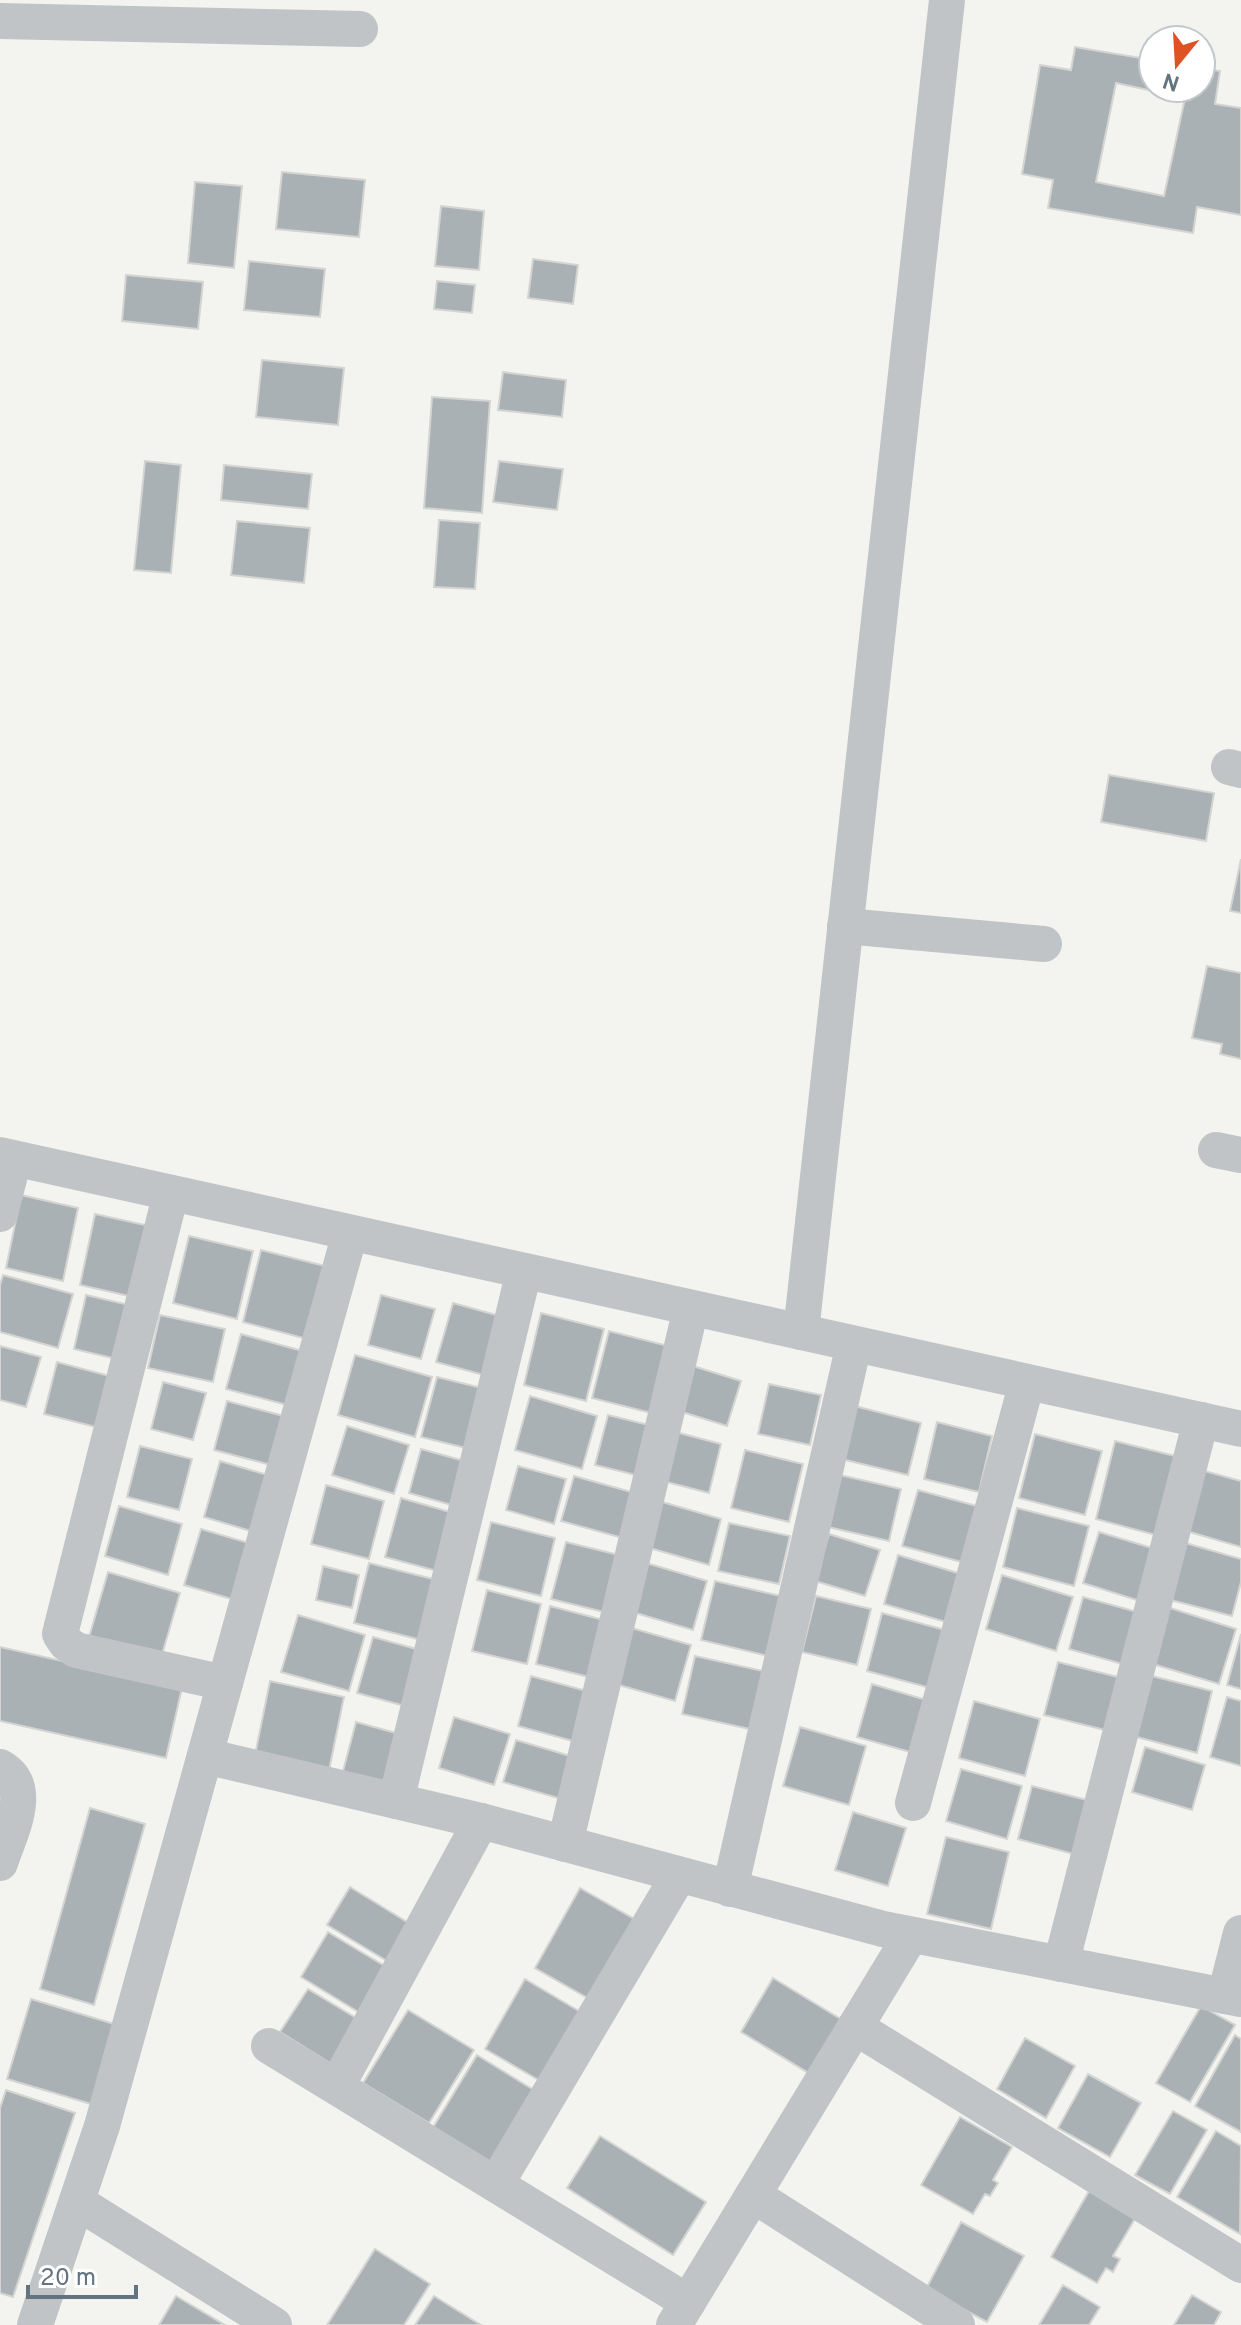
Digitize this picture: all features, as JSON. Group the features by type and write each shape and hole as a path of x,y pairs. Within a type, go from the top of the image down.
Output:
{"street":[{"path":"801,1332 947,0"},
{"path":"0,21 360,29"},
{"path":"845,926 1044,944"},
{"path":"0,1214 7,1157 1241,1429"},
{"path":"171,1193 60,1634 76,1650 225,1683"},
{"path":"35,2325 102,2126 350,1233"},
{"path":"396,1801 524,1271"},
{"path":"565,1844 691,1308"},
{"path":"730,1889 854,1344"},
{"path":"913,1803 1027,1382"},
{"path":"1061,1964 1201,1420"},
{"path":"205,1756 481,1821 845,1920 1233,1998 1241,1933"},
{"path":"0,1767 10,1773 19,1788 18,1807 0,1863"},
{"path":"337,2086 481,1821"},
{"path":"496,2184 679,1875"},
{"path":"269,2046 496,2184 681,2313 911,1935"},
{"path":"855,2027 1241,2265"},
{"path":"753,2195 957,2325"},
{"path":"77,2202 274,2325"}],"building":[{"path":"1075,47 1137,57 1137,88 1116,83 1096,182 1164,196 1184,104 1241,108 1241,215 1197,207 1193,233 1048,208 1053,180 1022,174 1040,65 1071,70"},
{"path":"282,172 365,180 359,237 276,229"},
{"path":"195,182 242,186 234,268 188,263"},
{"path":"441,206 484,211 479,270 435,266"},
{"path":"533,259 578,265 573,304 528,298"},
{"path":"249,261 325,269 320,317 244,310"},
{"path":"126,275 203,282 198,329 122,321"},
{"path":"437,281 475,285 472,313 434,309"},
{"path":"262,360 344,368 338,425 256,417"},
{"path":"503,372 566,380 562,417 498,410"},
{"path":"432,397 490,401 482,513 424,508"},
{"path":"145,461 181,465 171,573 134,570"},
{"path":"499,461 563,469 557,510 493,502"},
{"path":"224,465 312,474 308,509 221,500"},
{"path":"439,520 480,523 475,589 434,587"},
{"path":"237,521 310,528 304,583 231,575"},
{"path":"1109,775 1214,793 1206,841 1101,822"},
{"path":"1241,859 1241,913 1230,911"},
{"path":"1207,966 1241,973 1241,1059 1220,1054 1222,1044 1192,1038"},
{"path":"21,1195 78,1208 63,1281 6,1268"},
{"path":"95,1214 154,1227 138,1298 80,1285"},
{"path":"189,1236 253,1251 237,1319 173,1303"},
{"path":"261,1250 325,1266 307,1339 243,1322"},
{"path":"3,1275 73,1294 58,1348 0,1332 0,1285"},
{"path":"86,1295 138,1307 125,1361 74,1349"},
{"path":"381,1295 435,1309 421,1359 368,1345"},
{"path":"453,1303 507,1318 491,1377 436,1362"},
{"path":"541,1313 604,1329 586,1401 524,1385"},
{"path":"160,1315 225,1329 213,1382 148,1368"},
{"path":"609,1331 676,1348 659,1415 592,1398"},
{"path":"241,1334 306,1352 291,1406 226,1389"},
{"path":"0,1346 41,1357 26,1407 0,1400"},
{"path":"355,1355 432,1377 415,1437 338,1415"},
{"path":"57,1362 113,1377 100,1428 44,1414"},
{"path":"693,1366 741,1381 727,1426 679,1411"},
{"path":"437,1377 494,1391 478,1451 421,1437"},
{"path":"163,1382 206,1393 193,1440 151,1429"},
{"path":"769,1384 821,1395 810,1445 758,1434"},
{"path":"530,1396 597,1416 582,1469 515,1450"},
{"path":"227,1401 295,1419 282,1468 214,1450"},
{"path":"855,1406 921,1423 908,1475 841,1459"},
{"path":"608,1415 661,1428 648,1478 595,1465"},
{"path":"937,1422 992,1436 979,1492 924,1479"},
{"path":"347,1426 409,1445 394,1494 332,1475"},
{"path":"668,1430 721,1444 709,1493 655,1479"},
{"path":"1035,1434 1102,1451 1085,1515 1019,1498"},
{"path":"1115,1441 1183,1458 1163,1537 1096,1519"},
{"path":"140,1446 192,1459 179,1510 127,1497"},
{"path":"421,1449 468,1462 455,1506 409,1493"},
{"path":"745,1450 803,1464 789,1522 731,1508"},
{"path":"220,1461 281,1479 264,1535 204,1517"},
{"path":"518,1466 566,1479 554,1524 506,1510"},
{"path":"1201,1470 1241,1481 1241,1547 1183,1530"},
{"path":"840,1475 901,1489 889,1541 828,1527"},
{"path":"574,1476 642,1495 630,1540 561,1521"},
{"path":"326,1485 384,1501 369,1559 311,1544"},
{"path":"918,1490 984,1508 969,1564 902,1546"},
{"path":"401,1498 464,1516 448,1574 385,1557"},
{"path":"652,1499 721,1519 709,1565 639,1545"},
{"path":"119,1506 182,1524 168,1575 105,1556"},
{"path":"1017,1508 1089,1526 1074,1586 1003,1567"},
{"path":"491,1522 555,1538 541,1596 477,1580"},
{"path":"729,1523 790,1536 779,1584 718,1571"},
{"path":"201,1529 262,1547 245,1603 184,1585"},
{"path":"1099,1532 1162,1551 1146,1603 1083,1583"},
{"path":"829,1534 880,1550 865,1596 815,1581"},
{"path":"566,1542 627,1557 612,1614 551,1599"},
{"path":"1182,1542 1241,1559 1241,1582 1232,1616 1167,1599"},
{"path":"898,1555 961,1574 946,1622 884,1604"},
{"path":"643,1562 707,1581 693,1630 629,1611"},
{"path":"369,1563 441,1581 425,1641 354,1623"},
{"path":"323,1566 359,1575 352,1608 316,1600"},
{"path":"108,1572 180,1593 159,1665 87,1644"},
{"path":"1002,1575 1073,1597 1056,1651 986,1629"},
{"path":"715,1581 781,1596 768,1656 701,1640"},
{"path":"487,1590 541,1604 527,1664 472,1651"},
{"path":"816,1596 871,1609 857,1665 802,1652"},
{"path":"1083,1597 1141,1613 1126,1665 1069,1649"},
{"path":"550,1606 615,1623 601,1680 536,1664"},
{"path":"1164,1606 1236,1629 1219,1684 1146,1662"},
{"path":"882,1613 949,1631 934,1689 867,1671"},
{"path":"298,1615 365,1635 349,1691 281,1672"},
{"path":"628,1627 691,1645 675,1701 612,1683"},
{"path":"1241,1634 1241,1689 1227,1685"},
{"path":"373,1637 431,1653 416,1709 357,1693"},
{"path":"0,1647 182,1688 166,1758 0,1721"},
{"path":"695,1656 767,1672 754,1730 682,1714"},
{"path":"1058,1662 1130,1680 1117,1733 1044,1715"},
{"path":"1148,1675 1212,1691 1197,1753 1133,1736"},
{"path":"531,1676 594,1693 580,1743 518,1726"},
{"path":"270,1681 344,1697 327,1780 253,1765"},
{"path":"872,1684 933,1702 917,1754 857,1737"},
{"path":"1227,1697 1241,1701 1241,1766 1210,1757"},
{"path":"974,1701 1040,1719 1025,1776 959,1758"},
{"path":"454,1717 510,1734 494,1785 439,1768"},
{"path":"356,1722 403,1735 389,1787 342,1775"},
{"path":"800,1727 866,1746 849,1805 783,1786"},
{"path":"516,1740 577,1758 565,1800 503,1782"},
{"path":"1145,1747 1205,1765 1192,1810 1132,1792"},
{"path":"961,1769 1022,1786 1007,1839 946,1821"},
{"path":"1032,1786 1095,1802 1081,1856 1018,1839"},
{"path":"90,1808 145,1824 94,2005 40,1989"},
{"path":"853,1812 906,1828 888,1886 835,1870"},
{"path":"946,1837 1009,1852 991,1929 927,1914"},
{"path":"350,1887 420,1930 397,1967 327,1925"},
{"path":"580,1888 643,1924 598,2004 535,1968"},
{"path":"328,1932 393,1971 365,2016 301,1977"},
{"path":"773,1978 849,2024 817,2078 741,2032"},
{"path":"525,1979 589,2017 549,2086 485,2049"},
{"path":"308,1989 366,2024 338,2068 280,2032"},
{"path":"31,1999 124,2027 101,2107 7,2079"},
{"path":"1201,2006 1235,2025 1190,2102 1156,2083"},
{"path":"408,2010 474,2050 429,2123 363,2083"},
{"path":"1235,2035 1241,2039 1241,2132 1195,2106"},
{"path":"1025,2038 1075,2066 1046,2118 997,2089"},
{"path":"477,2055 545,2097 500,2170 432,2129"},
{"path":"1088,2074 1141,2103 1110,2157 1058,2128"},
{"path":"6,2090 75,2113 13,2297 0,2293 0,2108"},
{"path":"1173,2111 1207,2130 1170,2194 1135,2175"},
{"path":"960,2117 1012,2147 993,2180 998,2183 990,2196 985,2194 973,2214 921,2185"},
{"path":"1216,2131 1241,2146 1240,2234 1177,2197"},
{"path":"600,2136 706,2202 673,2255 567,2188"},
{"path":"1089,2191 1136,2217 1113,2256 1120,2259 1113,2272 1106,2268 1097,2283 1051,2257"},
{"path":"961,2222 1024,2256 987,2322 926,2289"},
{"path":"375,2249 430,2284 404,2325 327,2325"},
{"path":"1063,2285 1100,2307 1089,2325 1039,2325"},
{"path":"1192,2295 1221,2312 1214,2325 1174,2325"},
{"path":"176,2296 225,2325 159,2325"},
{"path":"434,2296 481,2325 415,2325"}]}
